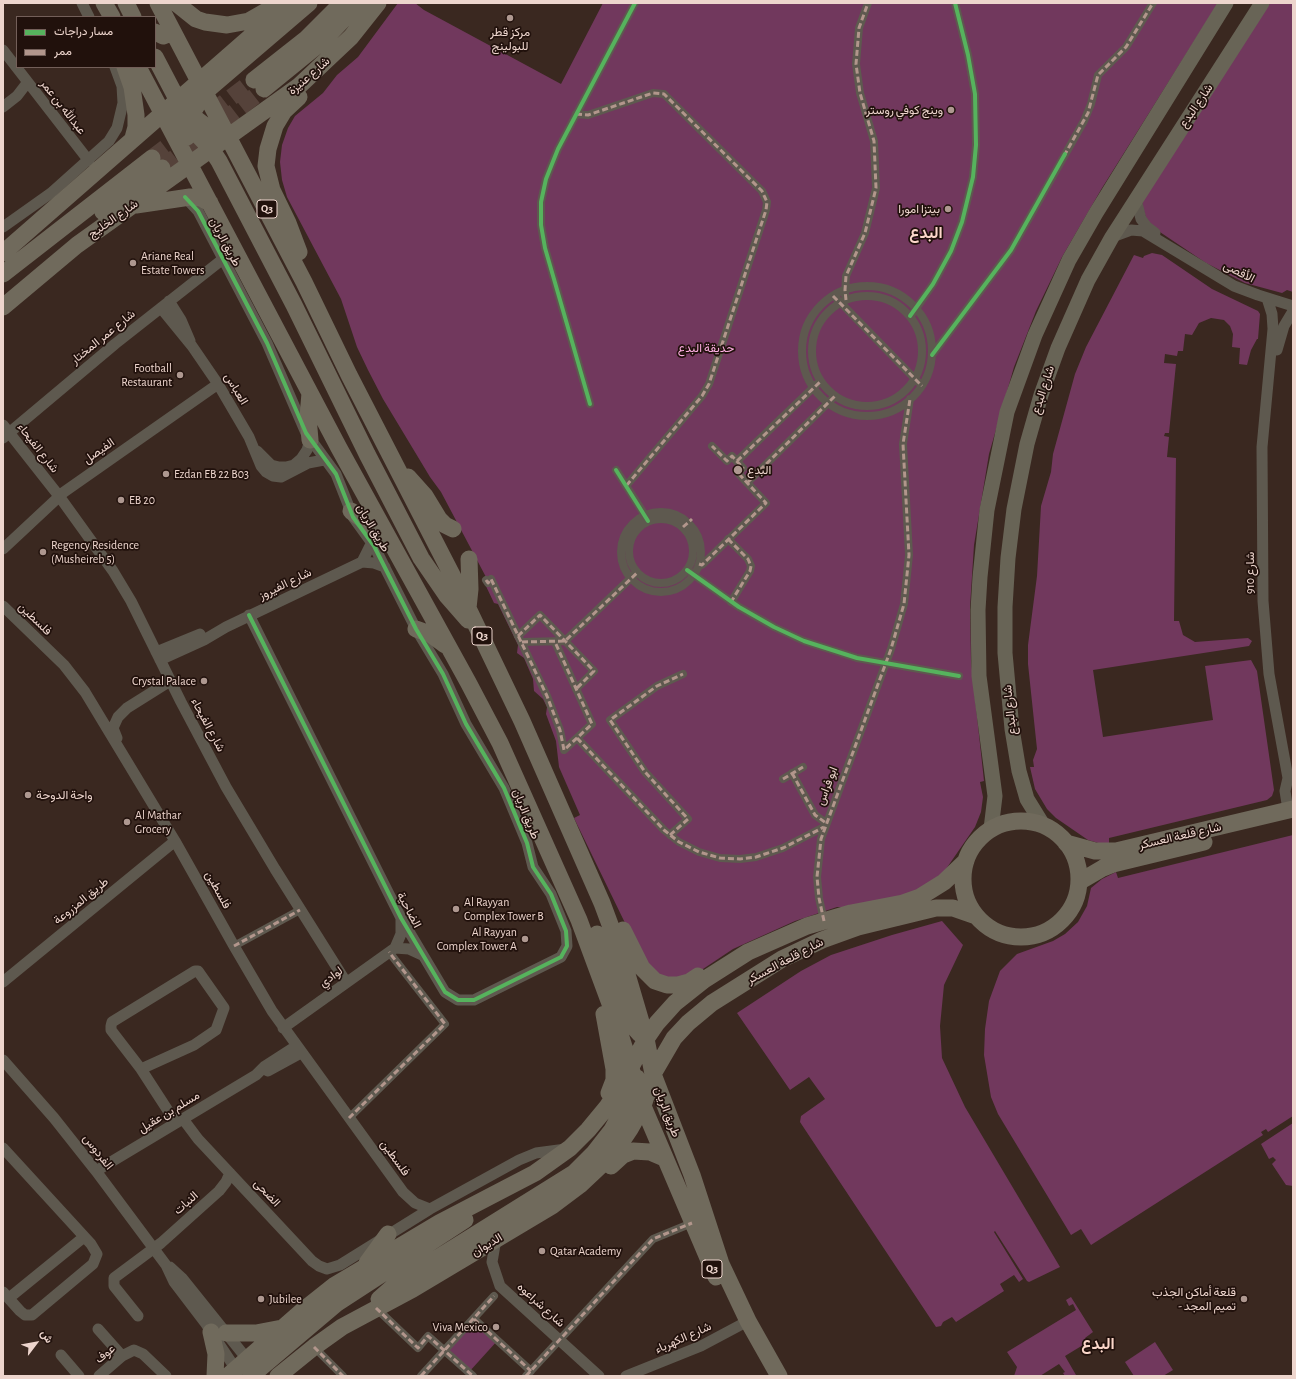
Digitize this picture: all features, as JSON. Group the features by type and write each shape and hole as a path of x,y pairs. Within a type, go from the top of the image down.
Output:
{"main road":[{"path":"94,3 98,16"},
{"path":"104,3 111,16"},
{"path":"126,3 133,16"},
{"path":"139,3 146,16"},
{"name":"طريق الريان","path":"158,3 304,282 480,631 560,804 602,903 623,960 651,1045 641,1083 692,1175 700,1225 710,1265 744,1323 779,1376"},
{"path":"176,3 196,19 214,24 227,25 242,23 256,18 278,3"},
{"path":"190,164 186,145 190,121 202,86 289,3"},
{"path":"3,253 177,99 202,86 309,3"},
{"name":"شارع عنيزة","path":"342,3 259,84 323,41 359,3"},
{"name":"شارع عنيزة","path":"229,137 299,86 333,55 378,3"},
{"path":"991,829 995,796 979,676 978,610 981,563 987,510 1007,412 1034,335 1069,260 1096,213 1226,3"},
{"name":"شارع البدع","path":"1043,825 1032,808 1024,789 1012,729 1006,675 1005,631 1006,582 1011,533 1020,472 1034,418 1049,372 1077,302 1112,237 1262,3"},
{"path":"156,32 163,36 173,32"},
{"path":"304,282 297,246 269,182 266,166 267,153 278,119 312,84 333,55"},
{"path":"156,59 190,121 212,149 274,267 421,558 447,596 480,631"},
{"path":"125,68 132,87 136,115 136,127 133,138"},
{"name":"طريق الريان","path":"139,68 310,393 500,743 579,920 641,1083 664,1158 700,1225"},
{"path":"162,112 190,121 229,137"},
{"name":"شارع الخليج","path":"3,307 77,245 229,137"},
{"name":"شارع الخليج","path":"3,274 157,163 3,292"},
{"path":"132,206 185,197 201,198 210,203"},
{"path":"310,393 308,417 310,440"},
{"path":"397,469 420,490 442,522 453,529"},
{"path":"350,511 371,524 389,540"},
{"path":"468,559 470,588 468,608"},
{"path":"416,629 437,638 448,647"},
{"path":"500,743 528,786 570,872 601,945 628,1019 651,1045"},
{"name":"شارع قلعة العسكر","path":"1066,843 1095,851 1116,851 1291,813"},
{"name":"شارع قلعة العسكر","path":"1079,882 1113,864 1291,813"},
{"path":"1017,821 1043,825 1056,833 1066,843 1076,862 1079,882 1076,899 1068,914 1056,926 1040,934 1024,938 1006,936 989,928 976,916 967,901 963,885 966,861 976,842 991,829 1017,821"},
{"name":"شارع قلعة العسكر","path":"651,1045 675,1003 704,980 735,959 807,926 920,897 944,882 966,861"},
{"path":"602,903 618,921 642,968 655,981 667,985 684,984 721,961 735,959"},
{"name":"شارع قلعة العسكر","path":"641,1083 674,1038 688,1023 712,1003 782,959 822,940 864,925 936,908 958,908 976,916"},
{"path":"579,920 581,943 601,1001 615,1074 611,1089 592,1116 588,1130"},
{"path":"651,1045 670,1023 699,995 807,926"},
{"path":"651,1045 674,1038"},
{"name":"الديوان","path":"278,1376 342,1326 413,1289 552,1206 580,1185 614,1152 641,1083 651,1045"},
{"path":"373,1310 382,1297 396,1284 574,1173 594,1153 612,1130 641,1083"},
{"name":"الديوان","path":"246,1372 282,1328 320,1296 362,1268 439,1223 535,1173 570,1148 588,1130 616,1094 641,1083"},
{"path":"580,1185 590,1184 599,1179 619,1158 628,1153 639,1151 650,1152 664,1158"},
{"path":"246,1372 330,1308 364,1284 457,1226 503,1190"},
{"path":"362,1268 388,1234"},
{"name":"طريق الريان","path":"744,1323 769,1376"},
{"path":"215,1376 219,1332 256,1333 282,1328"}],"street":[{"path":"82,3 88,16"},
{"path":"590,404 545,248 541,225 541,202 546,179 558,149 635,3"},
{"path":"843,301 846,276 868,222 876,188 874,141 860,93 856,64 859,28 868,3"},
{"path":"910,316 941,270 957,235 968,201 975,160 975,94 968,55 955,3"},
{"path":"932,355 1011,250 1084,121 1091,104 1098,75 1126,47 1153,3"},
{"name":"عبدالله بن عمر","path":"3,50 16,68"},
{"name":"عبدالله بن عمر","path":"16,68 89,160"},
{"path":"3,226 46,197 109,141 120,120 123,94 116,68"},
{"path":"3,107 17,96 27,83"},
{"path":"576,114 588,115 654,93 664,94 762,191 767,202 766,210 709,384 702,396 626,486"},
{"name":"طريق الريان","path":"185,197 195,207 274,356 298,418 310,440 339,480 350,511 357,523 372,542 416,629 443,674 475,740 504,788 530,851"},
{"name":"الأقصى","path":"1136,199 1140,216 1145,225 1171,244 1177,251"},
{"name":"الأقصى","path":"1112,237 1131,230 1139,230 1147,233 1169,248 1177,251 1234,286 1293,306"},
{"name":"شارع عمر المختار","path":"5,432 223,259"},
{"path":"862,287 888,290 903,298 916,309 928,331 932,355 929,371 922,386 910,400 887,413 870,416 848,413 828,403 814,387 804,363 804,337 814,314 833,296 845,290 862,287"},
{"path":"833,296 843,301 922,386"},
{"path":"867,296 881,297 894,302 910,316 918,329 922,343 921,365 915,379 900,396 879,406 856,405 835,396 821,380 812,358 814,337 822,319 843,301 867,296"},
{"name":"شارع 910","path":"1267,298 1272,314 1273,329 1270,366 1265,399 1262,447 1263,601 1269,674 1290,781 1285,791 1291,813"},
{"name":"العباس","path":"165,304 218,384 254,448 263,469 269,475 277,477 285,476 308,462 324,460"},
{"name":"شارع 910","path":"1270,366 1276,358 1281,333 1293,310"},
{"path":"737,462 821,380"},
{"name":"الفيصل","path":"3,549 59,496 218,384"},
{"path":"747,483 835,396"},
{"name":"ابو فراس","path":"824,921 819,898 817,872 819,848 825,825 886,664 901,619 908,573 909,538 903,444 910,400"},
{"name":"شارع الفيحاء","path":"5,432 59,496 113,570 131,601 170,681 226,787 300,910 346,982"},
{"name":"العباس","path":"254,448 271,464 286,467 301,459 307,450 310,440"},
{"path":"699,564 702,565 766,503 738,473 743,468 732,456 726,461 712,446"},
{"path":"616,470 647,518"},
{"path":"647,518 667,519 688,523 699,539 701,551 699,564 694,575 685,584 667,591 648,589 635,575 630,556 630,544 634,533 647,518"},
{"path":"635,575 665,582 676,579 687,570 692,561 693,549 688,523"},
{"path":"728,540 748,559 751,566 750,571 731,602"},
{"path":"372,542 362,562 385,568"},
{"name":"شارع الفيروز","path":"158,656 202,634 220,629 362,562"},
{"path":"687,570 731,602 774,627 804,641 844,654 886,664 959,676"},
{"path":"520,639 555,642 566,641 635,575"},
{"path":"486,580 488,583 491,579 551,705 560,730 564,750 592,724 555,642"},
{"name":"فلسطين","path":"3,606 71,674 97,712 176,841 260,993 298,1050 404,1192 415,1203 430,1208"},
{"name":"الضاحية","path":"249,615 401,918 445,992 453,998 463,1001 478,998 561,956 567,946 567,934 550,894 533,867 530,851"},
{"path":"520,639 540,615 594,671 576,689"},
{"path":"670,835 688,819 645,772 610,720 653,689 683,674"},
{"path":"124,756 114,731 113,725 115,719 127,708 170,681"},
{"path":"97,712 110,714 127,708"},
{"path":"577,738 670,835 699,852 720,858 740,859 774,852 825,825 815,815 792,773"},
{"path":"783,779 803,767"},
{"name":"طريق المزروعة","path":"3,982 176,841"},
{"path":"234,946 300,910"},
{"path":"392,950 401,934 401,918"},
{"path":"392,950 409,949 422,954"},
{"path":"349,1118 445,1024 392,950"},
{"name":"لوادي","path":"283,1028 392,950"},
{"name":"الضحى","path":"141,1069 194,1045 216,1030 224,1008 198,971 195,971 112,1022 111,1030 180,1121 312,1261 327,1269 340,1265 388,1234"},
{"name":"مسلم بن عقيل","path":"96,1171 256,1075 277,1067 298,1050"},
{"name":"الفردوس","path":"3,1060 54,1118 96,1171 166,1265 174,1282 219,1332 246,1372"},
{"path":"3,1148 84,1237 96,1251 95,1262 37,1312 32,1315 25,1315 6,1295 84,1237"},
{"path":"388,1234 430,1208 523,1158 536,1153 570,1148"},
{"name":"النبات","path":"138,1316 114,1286 113,1281 116,1276 154,1248 219,1191 226,1182 230,1173"},
{"name":"فلسطين","path":"404,1192 410,1205 411,1220"},
{"path":"474,1319 529,1373 654,1239 700,1225"},
{"name":"شارع شراعوه","path":"496,1239 492,1262 500,1286 599,1376"},
{"path":"421,1376 494,1296"},
{"path":"373,1310 418,1348 428,1336 473,1376"},
{"name":"شارع الكهرباء","path":"626,1376 701,1346 744,1323"},
{"path":"98,1329 122,1356"},
{"name":"الفردوس","path":"219,1332 246,1372"},
{"path":"314,1347 343,1376"},
{"name":"عوف","path":"99,1376 128,1351 138,1351 166,1376"},
{"path":"62,1355 79,1376"}],"green space":[{"name":"حديقة البدع","path":"398,3 415,3 424,10 561,84 603,3 1218,3 1102,188 1062,257 1036,311 1014,367 989,454 974,545 970,607 971,661 984,781 980,782 983,797 981,812 975,827 946,869 914,893 859,907 837,907 795,921 733,949 691,977 654,977 626,925 574,818 580,815 559,767 556,741 546,714 547,707 543,699 534,691 533,679 524,658 517,653 518,645 498,604 494,603 484,582 487,579 441,492 430,477 383,399 368,370 357,347 341,299 287,197 282,180 280,162 282,145 288,128 295,116 323,93 337,75 358,57"},
{"path":"1270,3 1293,3 1293,292 1287,290 1282,293 1245,283 1206,263 1148,224 1142,205 1143,200"},
{"path":"1152,253 1162,255 1212,289 1258,311 1260,314 1258,339 1251,350 1247,365 1239,364 1240,348 1232,347 1233,334 1230,326 1224,320 1211,318 1199,323 1192,335 1185,334 1183,351 1178,351 1177,356 1165,354 1164,363 1176,364 1169,433 1165,433 1164,436 1169,437 1167,457 1176,458 1174,621 1179,621 1183,635 1195,642 1248,638 1252,641 1249,646 1093,670 1103,737 1213,720 1205,666 1251,660 1257,671 1274,790 1272,796 1267,800 1109,838 1109,844 1102,844 1088,840 1056,818 1047,809 1035,789 1030,767 1034,767 1033,760 1037,749 1028,664 1028,645 1037,576 1041,506 1051,472 1053,454 1075,374 1086,347 1134,255 1143,258 1144,256"},
{"path":"1293,835 1293,1116 1268,1132 1266,1129 1261,1132 1263,1135 1091,1245 1081,1229 1071,1235 998,1114 991,1097 984,1055 985,1029 989,1001 1000,971 1017,954 1053,941 1065,934 1078,922 1087,906 1091,888 1102,879 1116,872 1118,878"},
{"path":"942,921 963,945 944,985 940,1026 942,1058 965,1107 1060,1267 1029,1282 1027,1281 995,1231 994,1232 1023,1279 1019,1282 1014,1275 1000,1284 1004,1291 956,1322 952,1317 943,1322 941,1326 936,1327 800,1122 801,1116 825,1099 809,1077 790,1090 737,1013 801,971 831,955 892,935"},
{"path":"1293,1123 1293,1186 1286,1185 1272,1164 1276,1160 1273,1157 1269,1159 1261,1144"},
{"path":"1071,1297 1093,1332 1085,1338 1088,1342 1065,1356 1076,1375 1065,1376 1063,1373 1065,1372 1059,1364 1040,1376 1014,1376 1017,1367 1007,1352 1076,1310 1073,1304 1069,1306 1066,1300"},
{"path":"474,1319 498,1340 469,1372 445,1351"},
{"path":"1155,1342 1173,1370 1163,1376 1134,1376 1125,1362"}],"tunnel":[{"path":"152,158 254,80"},
{"path":"162,168 264,89"}],"marked path":[{"path":"846,300 846,276 865,233 876,188 874,141 860,93 856,64 859,28 868,3"},
{"path":"1064,156 1088,113 1098,75 1126,47 1153,3"},
{"path":"576,114 588,115 653,93 664,94 762,191 767,202 766,210 709,384 702,396 626,486"},
{"path":"833,296 922,386"},
{"path":"737,461 821,381"},
{"path":"747,483 835,396"},
{"path":"824,921 819,898 817,877 821,839 891,649 904,604 909,555 903,444 910,399"},
{"path":"699,564 702,565 766,503 738,473 743,468 732,456 727,461 712,446"},
{"path":"683,527 692,519"},
{"path":"728,539 748,559 751,566 750,571 731,602"},
{"path":"522,642 565,641 638,572"},
{"path":"486,580 488,583 491,579 547,696 560,730 564,750 592,724 555,642"},
{"path":"518,636 540,615 594,671 576,689"},
{"path":"670,835 688,819 645,772 610,720 657,686 683,674"},
{"path":"577,738 664,830 679,842 699,852 720,858 740,859 756,857 783,848 824,827"},
{"path":"783,779 803,767"},
{"path":"792,773 815,815 826,823"},
{"path":"234,946 300,910"},
{"path":"349,1118 445,1024 389,952"},
{"path":"526,1376 653,1239 692,1223"},
{"path":"421,1376 494,1296"},
{"path":"376,1308 418,1348 428,1336 473,1376"},
{"path":"474,1319 531,1371"},
{"path":"314,1347 343,1376"}],"cycle path":[{"path":"590,404 545,248 541,225 541,202 546,179 558,149 635,3"},
{"path":"910,316 933,284 951,251 962,222 973,177 976,145 975,94 968,55 955,3"},
{"path":"932,355 1011,250 1065,154"},
{"path":"185,197 198,211 267,343 306,433 336,474 353,517 374,546 416,629 443,674 466,724 504,788 527,843 533,867 551,894 566,931 567,946 561,957 474,1000 458,1000 445,992 401,918 249,615"},
{"path":"616,470 648,521"},
{"path":"687,570 739,607 774,627 804,641 857,658 959,676"}],"place":[{"name":"مركز قطر للبولينج","path":"510,18"},
{"name":"وينج كوفي روستر","path":"951,110"},
{"name":"بيتزا امورا","path":"948,209"},
{"name":"Ariane Real Estate Towers","path":"133,263"},
{"name":"Football Restaurant","path":"180,375"},
{"name":"البدع","path":"738,470"},
{"name":"Ezdan EB 22 B03","path":"166,474"},
{"name":"EB 20","path":"121,500"},
{"name":"Regency Residence (Musheireb 5)","path":"43,552"},
{"name":"Crystal Palace","path":"204,681"},
{"name":"واحة الدوحة","path":"28,795"},
{"name":"Al Mathar Grocery","path":"127,822"},
{"name":"Al Rayyan Complex Tower B","path":"456,909"},
{"name":"Al Rayyan Complex Tower A","path":"525,939"},
{"name":"Qatar Academy","path":"542,1251"},
{"name":"Jubilee","path":"261,1299"},
{"name":"قلعة أماكن الجذب - تميم المجد","path":"1244,1299"},
{"name":"Viva Mexico","path":"496,1327"}],"district":[{"name":"البدع","path":"926,233"},
{"name":"البدع","path":"1098,1344"}]}
